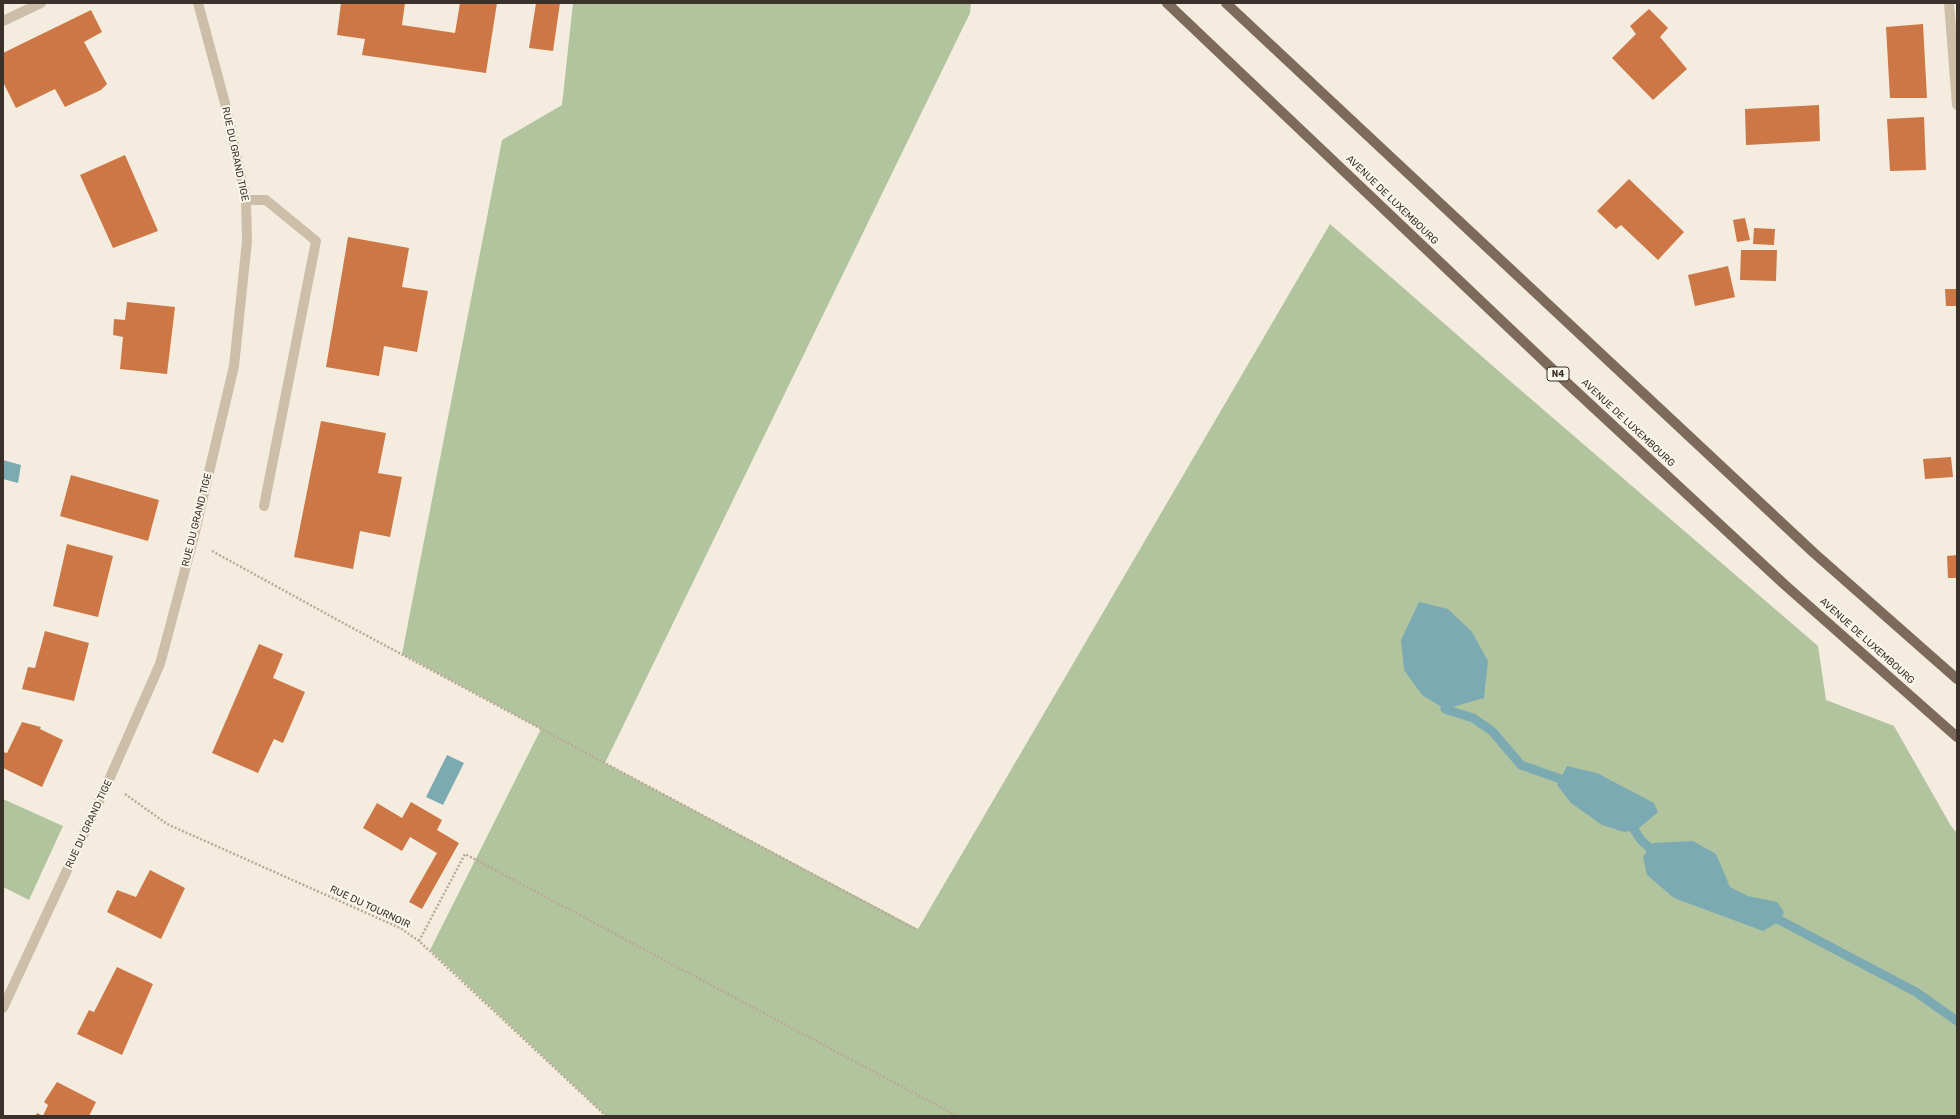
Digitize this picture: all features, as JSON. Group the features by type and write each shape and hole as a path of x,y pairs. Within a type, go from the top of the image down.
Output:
{"main road":[{"name":"AVENUE DE LUXEMBOURG","path":"1167,3 1577,392 1785,585 1957,737"},
{"path":"1226,3 1814,553 1957,679"}],"street":[{"path":"3,21 41,3"},
{"name":"RUE DU GRAND TIGE","path":"3,1008 108,782 160,664 193,540 234,366 247,241 246,200 226,108 198,3"},
{"path":"1949,3 1957,105"},
{"path":"246,200 266,200 316,241 264,506"}],"path":[{"path":"193,540 352,628 918,930"},
{"name":"RUE DU TOURNOIR","path":"108,782 167,824 400,928 419,941 606,1116"},
{"path":"419,941 465,854 957,1116"}],"green space":[{"path":"573,3 971,3 970,13 605,763 918,929 1330,224 1818,646 1826,700 1894,726 1951,826 1957,833 1957,1116 606,1116 430,950 541,729 402,654 502,140 562,105"},
{"path":"3,799 63,826 29,900 3,887"}],"water":[{"path":"3,460 21,465 18,483 3,479"},
{"path":"1419,602 1448,609 1472,632 1488,661 1484,698 1445,709 1422,695 1404,670 1401,640"},
{"path":"447,755 464,763 443,805 426,797"},
{"path":"1567,766 1597,773 1654,803 1658,812 1637,830 1624,832 1602,825 1571,803 1557,785"},
{"path":"1693,841 1716,854 1730,887 1748,896 1777,902 1784,912 1780,921 1763,931 1674,898 1647,875 1643,857 1653,843"}],"building":[{"path":"341,3 405,3 402,25 455,33 460,3 497,3 486,73 362,55 365,39 337,35"},
{"path":"536,3 560,3 553,51 529,48"},
{"path":"1649,9 1668,28 1660,37 1687,69 1653,100 1612,58 1636,34 1630,26"},
{"path":"91,10 102,32 84,42 107,84 101,90 65,107 55,89 16,108 3,82 3,53"},
{"path":"1923,24 1927,98 1890,98 1886,27"},
{"path":"1819,105 1820,141 1746,145 1745,109"},
{"path":"1924,117 1926,170 1890,171 1887,119"},
{"path":"125,155 158,231 113,248 80,175"},
{"path":"1629,179 1684,232 1658,260 1621,225 1616,229 1597,211"},
{"path":"1745,218 1750,240 1737,242 1733,220"},
{"path":"1754,228 1775,229 1774,245 1753,244"},
{"path":"348,237 409,248 402,287 428,291 417,352 384,346 379,376 326,367"},
{"path":"1741,250 1777,250 1776,281 1740,280"},
{"path":"1728,266 1735,297 1695,306 1688,275"},
{"path":"1945,289 1957,289 1957,306 1946,306"},
{"path":"127,302 175,307 167,374 120,369 123,337 113,335 114,319 125,320"},
{"path":"321,421 386,433 378,473 402,477 390,537 360,531 353,569 294,557"},
{"path":"1951,457 1953,477 1925,479 1923,459"},
{"path":"71,475 159,500 148,541 60,516"},
{"path":"67,544 113,556 98,617 53,606"},
{"path":"1957,555 1957,578 1948,578 1947,556"},
{"path":"45,631 89,643 74,701 22,689 28,667 35,668"},
{"path":"259,644 283,654 273,678 305,692 283,743 274,739 258,773 212,753"},
{"path":"22,722 41,727 40,729 63,740 42,787 3,768 3,752 7,753"},
{"path":"411,802 442,820 437,830 459,843 422,909 409,902 437,853 410,837 402,851 363,828 377,803 402,818"},
{"path":"150,870 185,888 161,939 107,912 117,890 136,897"},
{"path":"117,967 153,984 122,1055 77,1034 89,1010 94,1012"},
{"path":"57,1082 96,1102 89,1116 43,1116 48,1105 44,1102"},
{"path":"37,1113 43,1116 35,1116"}],"waterway":[{"path":"1445,709 1473,718 1492,731 1521,765 1572,783"},
{"path":"1629,822 1641,840 1658,856"},
{"path":"1770,915 1916,992 1957,1021"}]}
